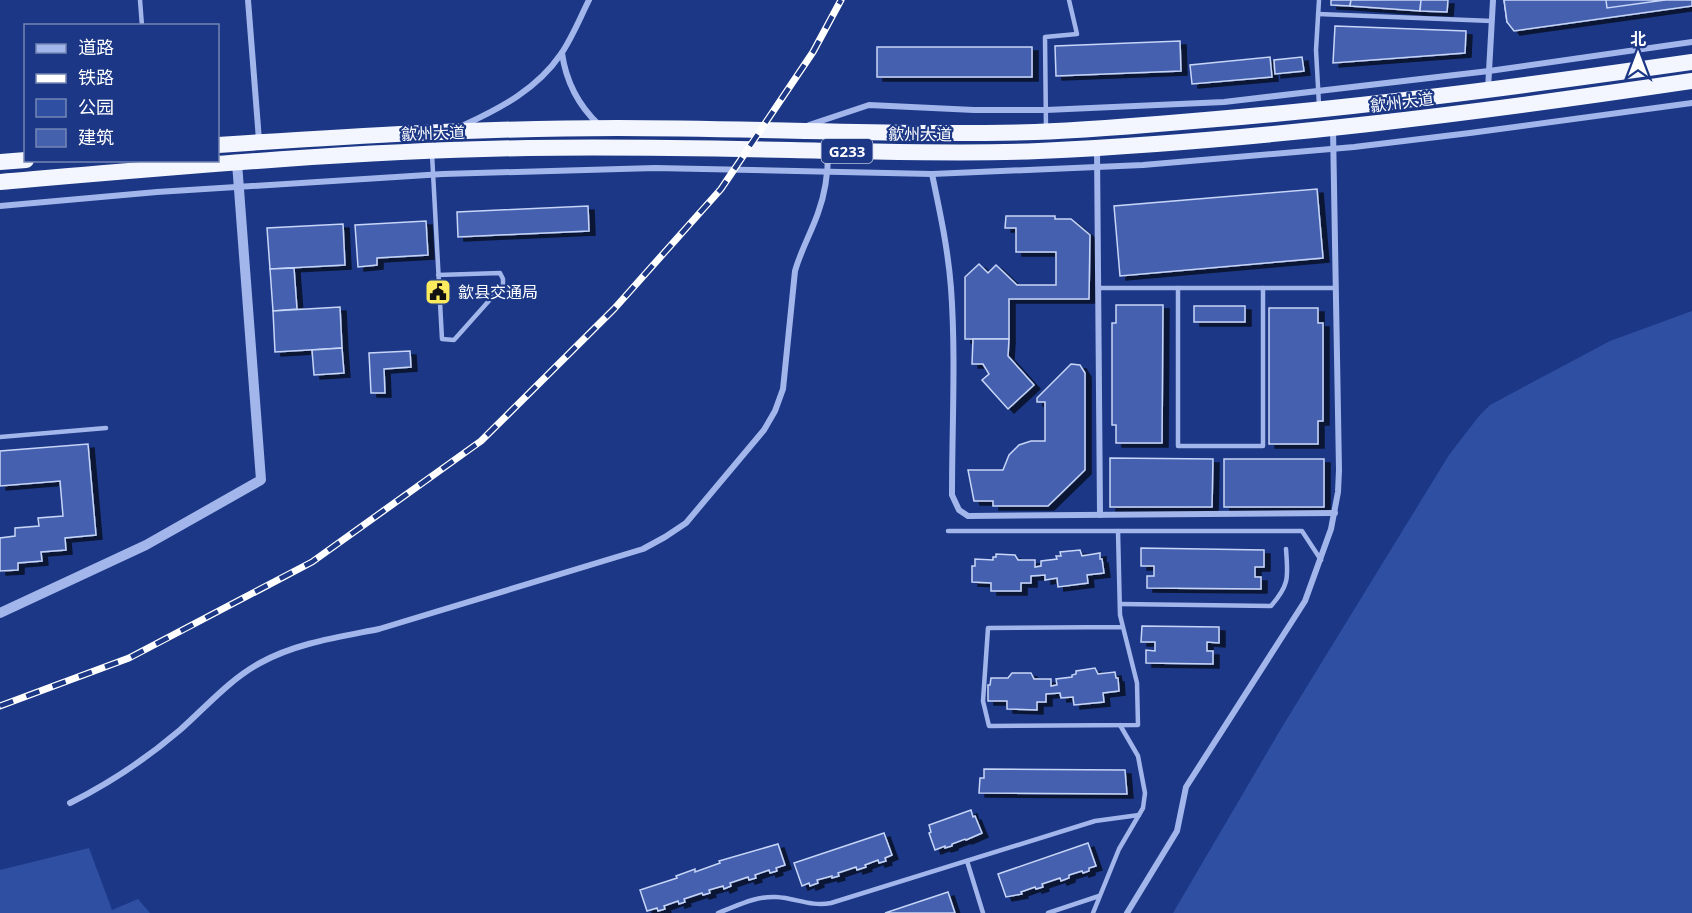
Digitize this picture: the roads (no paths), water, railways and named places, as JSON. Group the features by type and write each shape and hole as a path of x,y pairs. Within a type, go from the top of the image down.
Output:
{"highway":[{"name":"歙州大道","path":"219,145 452,131 602,128 940,133 1046,131 1319,110 1488,91 1692,62"},
{"name":"歙州大道","path":"0,182 237,163 432,151 617,147 940,152 1037,151 1333,128 1480,111 1692,81"},
{"path":"0,162 24,160"}],"street":[{"path":"248,0 259,142"},
{"path":"452,131 512,101 539,79 562,53 589,0"},
{"path":"1488,91 1493,0"},
{"path":"792,130 869,105 974,110 1046,110 1214,102 1489,71 1692,42"},
{"path":"562,53 565,74 571,88 586,111 602,128"},
{"path":"0,206 238,187 433,175 655,168 932,174 1097,167 1334,149 1692,103"},
{"path":"1127,913 1177,831 1186,788 1305,601 1321,560 1335,513 1339,470 1333,128"},
{"path":"1097,147 1100,515"},
{"path":"70,802 105,785 139,762 182,728 225,687 249,669 276,655 333,638 379,629 643,549 686,523 764,430 780,400 795,271 805,241 818,214 827,171 828,150"},
{"path":"0,613 146,545 261,480 237,163"},
{"path":"932,174 943,222 951,288 953,501 959,510 968,516 1335,513"}],"lane":[{"path":"140,0 142,24"},
{"path":"1046,131 1045,37 1077,34 1069,0"},
{"path":"1319,0 1316,50 1319,110"},
{"path":"1318,14 1492,21"},
{"path":"432,151 438,275 442,339 454,340 503,285 503,279 500,273 438,275"},
{"path":"1098,288 1336,288"},
{"path":"1178,288 1178,446 1263,446 1263,288"},
{"path":"0,437 106,428"},
{"path":"948,531 1302,531 1321,560"},
{"path":"1118,531 1120,604 1123,627 1137,683 1138,725 989,726 983,701 988,628 1123,627"},
{"path":"1120,604 1271,606 1288,580 1286,549"},
{"path":"1093,913 1119,849 1143,808 1145,793 1138,756 1120,725"},
{"path":"718,913 762,898 787,898 809,904 831,903 1095,821 1139,816"},
{"path":"967,861 983,913"},
{"path":"1048,913 1099,896"}],"railway":[{"path":"0,706 129,658 312,562 481,441 614,309 721,189 813,52 841,0"}],"place":[{"name":"歙县交通局","path":"438,292"}]}
